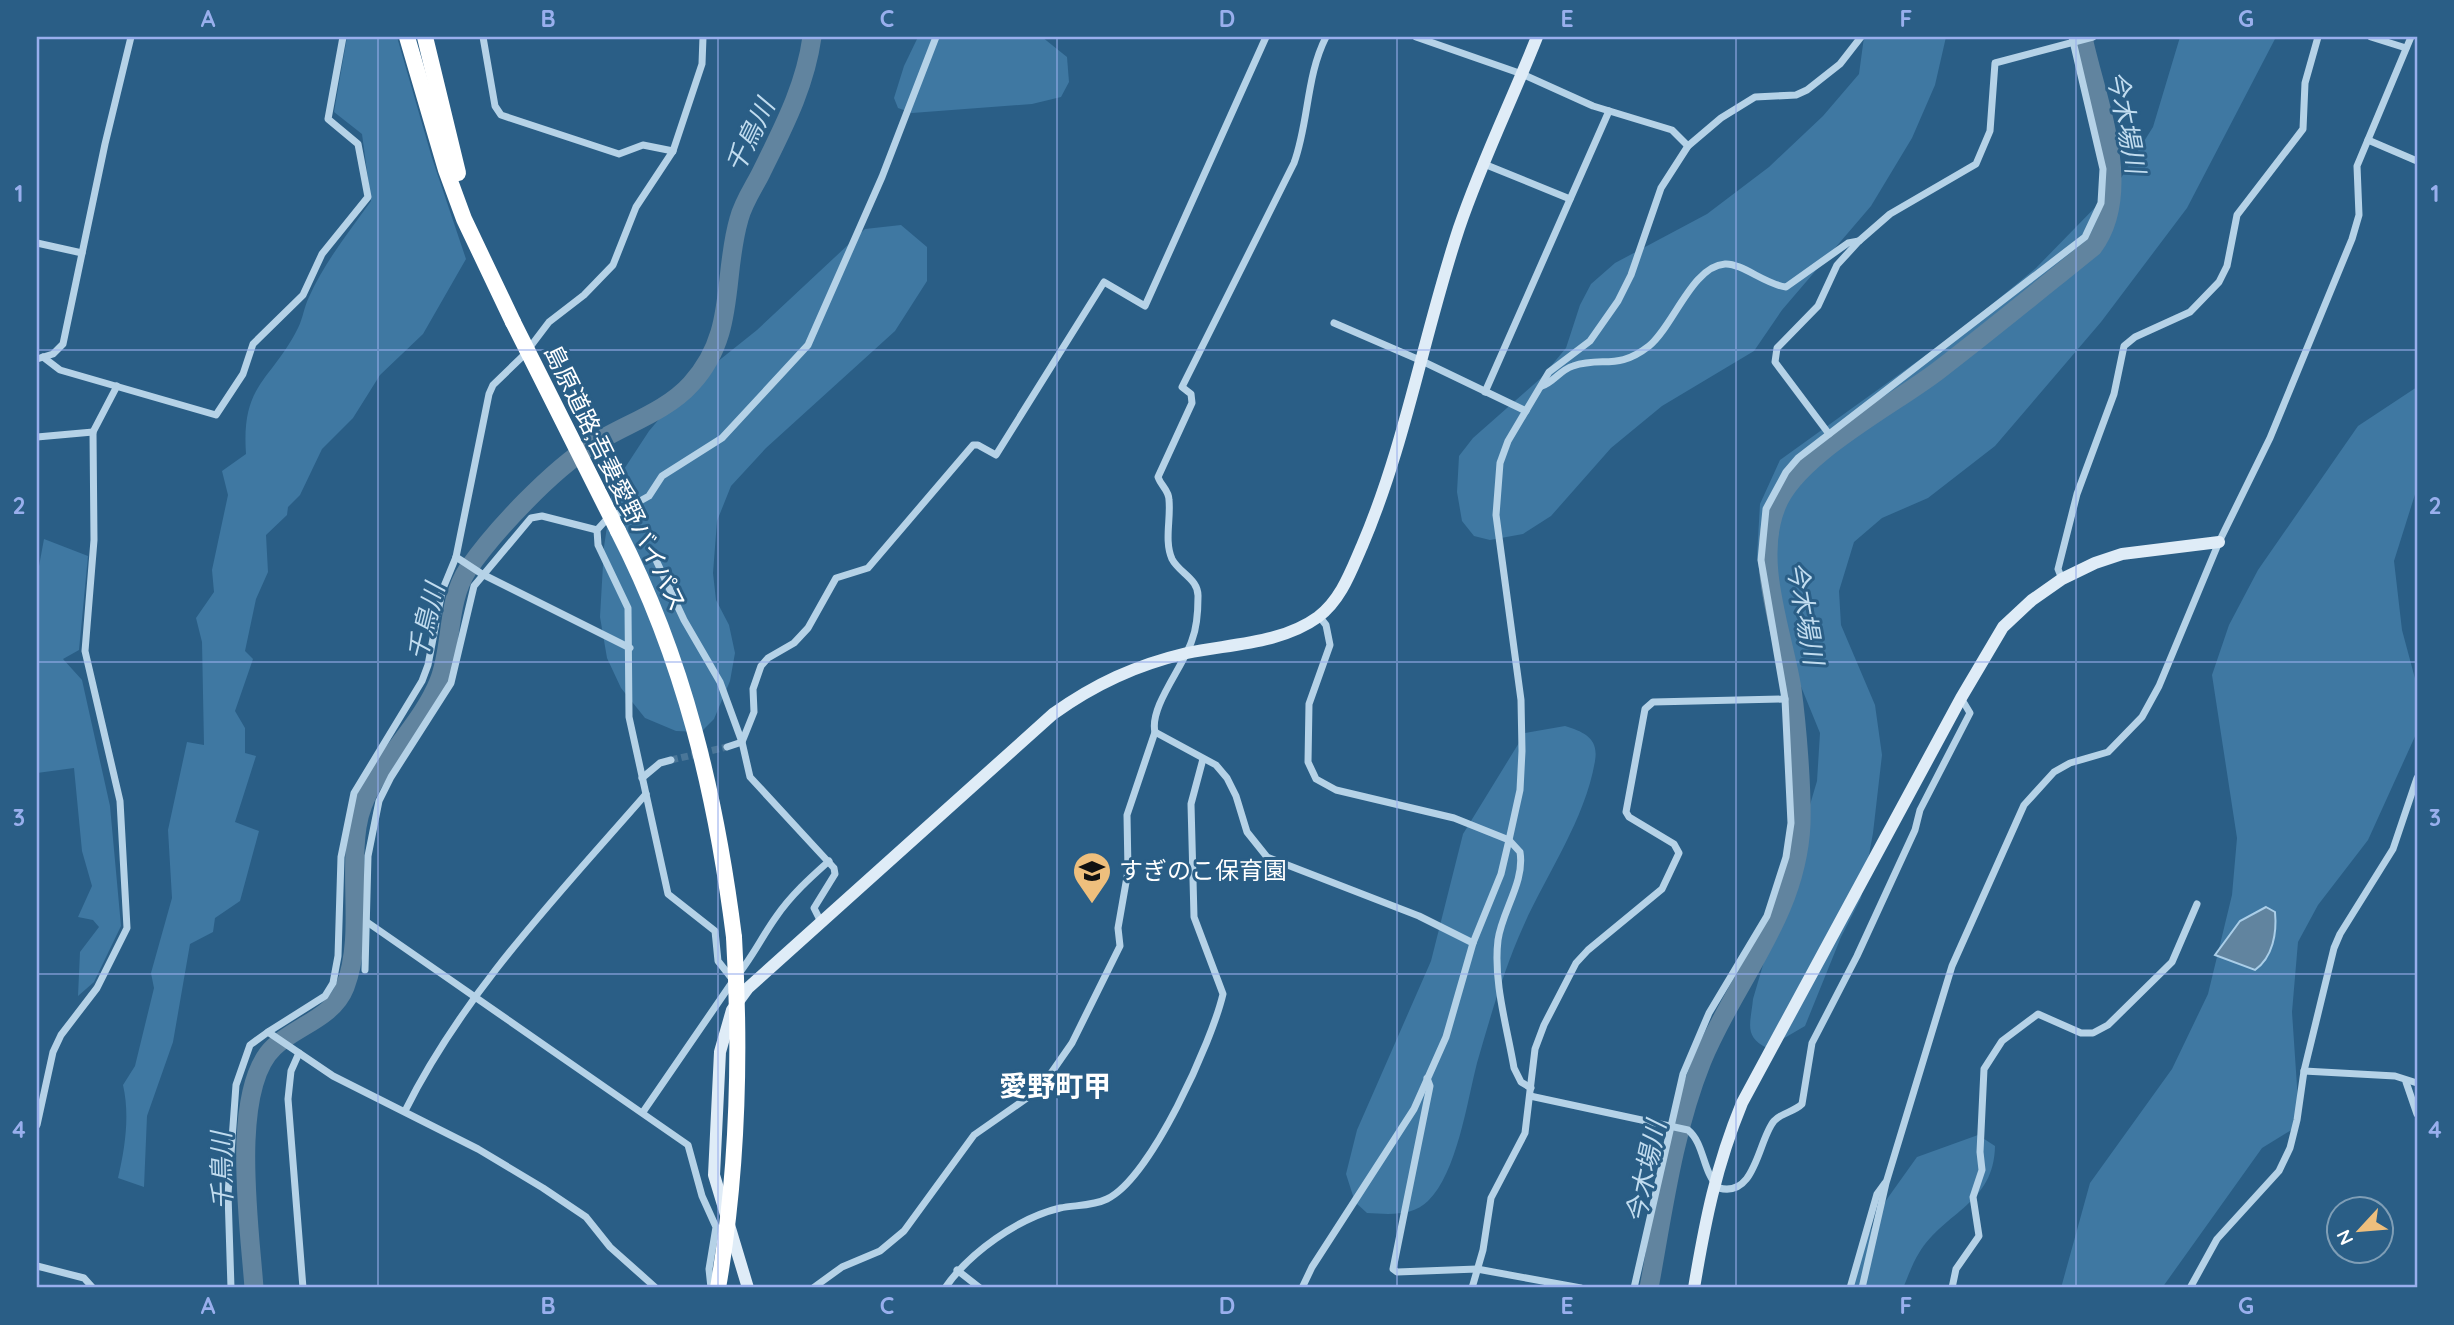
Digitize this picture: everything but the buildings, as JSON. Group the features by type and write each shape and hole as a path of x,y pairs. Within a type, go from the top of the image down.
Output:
{"highway":[{"path":"407,37 446,170 464,219 490,272"},
{"path":"425,37 452,155 490,272"},
{"name":"島原道路;吾妻愛野バイパス","path":"490,272 655,608 699,740 717,816 734,937 739,1090 731,1192 718,1288"}],"street":[{"path":"40,358 60,350 63,344 105,144 131,37"},
{"path":"40,358 60,370 216,415 243,374 253,344 303,295 322,254 368,197 358,144 328,119 343,37"},
{"path":"483,37 495,106 501,115 619,154 643,145 673,150"},
{"path":"231,1288 228,1194 236,1085 250,1045 325,996 334,983 338,956 341,857 354,793 422,681 428,665 442,591 459,558 493,385 524,355 550,322 584,295 613,265 636,207 673,150 702,64 703,37"},
{"path":"733,981 718,961 715,931 668,894 628,708 628,608 598,545 597,530 606,520 649,496 662,476 722,438 808,345 882,177 936,37"},
{"path":"727,747 741,742 754,712 753,689 761,666 768,658 794,643 808,628 836,578 868,568 971,447 978,445 996,456 1104,282 1145,306 1266,37"},
{"path":"813,1288 842,1267 880,1251 904,1231 974,1135 1040,1089 1072,1043 1120,946 1118,928 1128,871 1127,815 1155,732 1153,725 1157,708 1186,653 1196,624 1198,591 1168,549 1170,497 1158,477 1192,403 1191,394 1182,387 1294,163 1300,146 1307,98 1326,37"},
{"path":"1416,37 1522,74 1609,111 1672,130 1688,146"},
{"path":"748,1288 714,1175 720,1052 724,1029 732,1010 748,988 1053,714 1088,688 1133,667 1186,653 1280,635 1319,616 1343,588 1370,527 1404,431 1437,295 1484,163 1537,37"},
{"path":"1302,1288 1312,1267 1414,1109 1458,1005 1473,943 1501,874 1510,840 1520,790 1521,700 1501,569 1496,488 1508,441 1554,366 1590,341 1618,301 1631,275 1661,188 1688,146 1721,118 1755,97 1796,94 1807,90 1840,64 1861,37"},
{"path":"1829,434 1776,362 1774,353 1818,306 1837,265 1859,240 1891,214 1976,164 1990,131 1995,63 2092,37"},
{"path":"2062,579 2058,569 2077,494 2113,394 2124,346 2135,337 2190,312 2219,282 2227,266 2237,215 2302,129 2305,83 2318,37"},
{"path":"2371,37 2406,48"},
{"path":"1862,1288 1886,1183 1951,966 2024,805 2054,772 2070,763 2108,752 2142,717 2159,686 2219,542 2270,438 2352,239 2359,215 2357,166 2411,37"},
{"path":"1634,1288 1677,1127 1683,1073 1709,1013 1753,944 1778,889 1791,823 1785,699 1761,560 1766,509 1786,472 1829,434 2085,237 2101,203 2103,169 2074,40"},
{"path":"1485,392 1609,111"},
{"path":"2368,140 2417,161"},
{"path":"1484,163 1570,199"},
{"path":"1541,386 1571,366 1611,364 1626,360 1650,345 1695,284 1719,266 1731,265 1786,287 1848,243 1859,240"},
{"path":"37,243 82,253"},
{"path":"1334,323 1422,360 1526,411"},
{"path":"37,1125 53,1052 61,1035 97,988 127,928 120,801 85,651 94,540 93,432 117,386"},
{"path":"37,437 93,432"},
{"path":"365,970 368,856 379,801 391,777 451,683 469,602 480,573 531,518 542,516 597,530"},
{"path":"1694,1288 1713,1183 1742,1103 1765,1055 1961,698 2003,627 2032,600 2062,579 2122,554 2219,542"},
{"path":"459,558 480,573 630,648"},
{"path":"656,560 684,620 720,682 750,777 829,861 835,874 814,908 821,922"},
{"path":"1319,616 1326,625 1330,639 1309,704 1308,762 1316,779 1336,790 1454,818 1517,845 1522,862 1501,926 1498,969 1514,1068 1521,1082 1530,1092 1677,1127 1693,1134 1713,1183 1727,1190 1748,1177 1772,1124 1802,1104 1812,1043 1857,956 1915,830 1920,810 1970,713 1961,698"},
{"path":"1472,1288 1483,1250 1491,1198 1525,1133 1535,1049 1576,963 1587,950 1662,889 1679,853 1674,844 1629,817 1626,812 1645,709 1653,702 1785,699"},
{"path":"1155,732 1216,765 1237,796 1247,832 1267,857 1419,916 1473,943"},
{"path":"945,1288 957,1270 980,1249 1036,1216 1110,1198 1122,1188 1154,1145 1185,1096 1223,994 1194,918 1191,804 1203,759"},
{"path":"642,778 660,763 671,760"},
{"path":"2190,1288 2217,1239 2279,1171 2297,1120 2304,1071 2334,948 2393,849 2417,778"},
{"path":"405,1111 430,1061 474,996 646,794"},
{"path":"643,1112 761,944 774,919 800,886 829,861"},
{"path":"1952,1288 1956,1269 1979,1236 1974,1188 1982,1170 1980,1152 1984,1069 1993,1051 2013,1031 2042,1013 2081,1033 2099,1031 2108,1025 2172,962 2197,904"},
{"path":"367,922 683,1139 693,1156 702,1196 716,1227 709,1269 712,1288"},
{"path":"270,1033 333,1076 478,1149 586,1217 610,1247 656,1288"},
{"path":"299,1053 291,1071 288,1099 303,1288"},
{"path":"2304,1071 2395,1076 2406,1082 2417,1083"},
{"path":"1427,1078 1430,1086 1392,1266 1397,1272 1477,1269 1581,1288"},
{"path":"2406,1082 2417,1110"},
{"path":"1850,1288 1877,1194 1886,1183"},
{"path":"37,1266 84,1278 93,1288"},
{"path":"957,1270 980,1288"}],"shaded area":[{"path":"347,37 397,37 432,158 466,259 423,334 380,375 353,418 322,449 300,495 288,507 287,515 266,535 268,572 256,599 245,651 253,659 235,711 245,728 245,753 256,756 235,822 259,831 240,901 215,918 213,932 190,944 173,1042 147,1116 144,1187 118,1178 126,1132 123,1085 135,1066 154,988 151,973 172,898 168,830 187,742 204,745 202,642 196,618 214,592 212,570 228,495 222,471 246,454 248,412 253,397 298,328 307,301 322,272 371,201 362,134 334,112"},
{"path":"918,37 1042,37 1067,57 1069,82 1061,97 1032,104 912,113 898,108 894,98 904,66"},
{"path":"1864,37 1946,37 1935,85 1912,138 1871,206 1782,310 1754,351 1662,406 1611,448 1551,516 1523,534 1490,540 1474,536 1462,521 1457,492 1459,456 1473,438 1541,378 1566,348 1580,305 1591,284 1615,263 1707,214 1769,167 1823,116 1859,74"},
{"path":"2180,37 2276,37 2187,208 2101,322 1995,446 1928,498 1882,518 1854,542 1839,591 1841,625 1875,705 1882,755 1873,833 1861,898 1841,937 1805,1026 1767,1048 1759,1044 1751,1034 1753,999 1817,781 1820,733 1762,591 1757,556 1760,504 1780,460 1958,332 2036,268 2116,186 2153,127"},
{"path":"901,225 927,247 927,281 895,331 766,448 731,486 717,521 713,573 716,600 729,625 735,653 730,681 714,719 701,732 676,731 645,718 621,688 607,658 600,617 604,547 613,486 649,431 687,386 757,330 865,229"},
{"path":"2417,387 2417,488 2394,561 2402,630 2417,686 2417,732 2368,840 2318,905 2298,942 2292,1012 2298,1101 2293,1129 2262,1148 2162,1288 2061,1288 2090,1183 2172,1069 2208,994 2232,895 2237,838 2212,675 2229,625 2258,570 2358,426"},
{"path":"44,539 88,556 79,650 63,659 82,680 110,806 121,926 94,982 78,996 80,952 99,927 93,920 78,917 92,886 82,851 74,768 37,773 37,577"},
{"path":"1565,726 1589,737 1595,747 1590,783 1574,825 1523,927 1510,960 1477,1063 1454,1155 1438,1189 1422,1206 1407,1212 1367,1213 1355,1202 1346,1174 1357,1130 1431,961 1463,834 1525,733"},
{"path":"2266,907 2275,912 2275,928 2270,951 2261,965 2255,970 2215,955 2240,921"},
{"path":"1978,1135 1995,1146 1993,1166 1986,1181 1966,1206 1930,1239 1917,1257 1903,1288 1853,1288 1858,1254 1887,1199 1917,1157"}],"waterway":[{"name":"千鳥川","path":"254,1288 246,1161 251,1094 260,1067 274,1047 323,1014 339,998 345,987 354,949 355,847 362,807 370,788 419,718 439,681 461,582 493,537 560,469 592,445 669,403 691,384 706,365 722,325 734,241 741,213 792,107 804,73 812,37"},
{"name":"今木場川","path":"1649,1288 1670,1173 1692,1088 1716,1031 1777,918 1797,857 1801,809 1796,720 1769,574 1770,529 1776,507 1787,488 1824,450 1939,370 2093,247 2105,225 2111,200 2112,174 2104,120 2084,42"}],"tunnel":[{"path":"671,760 727,747"}],"place":[{"name":"すぎのこ保育園","path":"1092,905"}],"district":[{"name":"愛野町甲","path":"1055,1086"}]}
